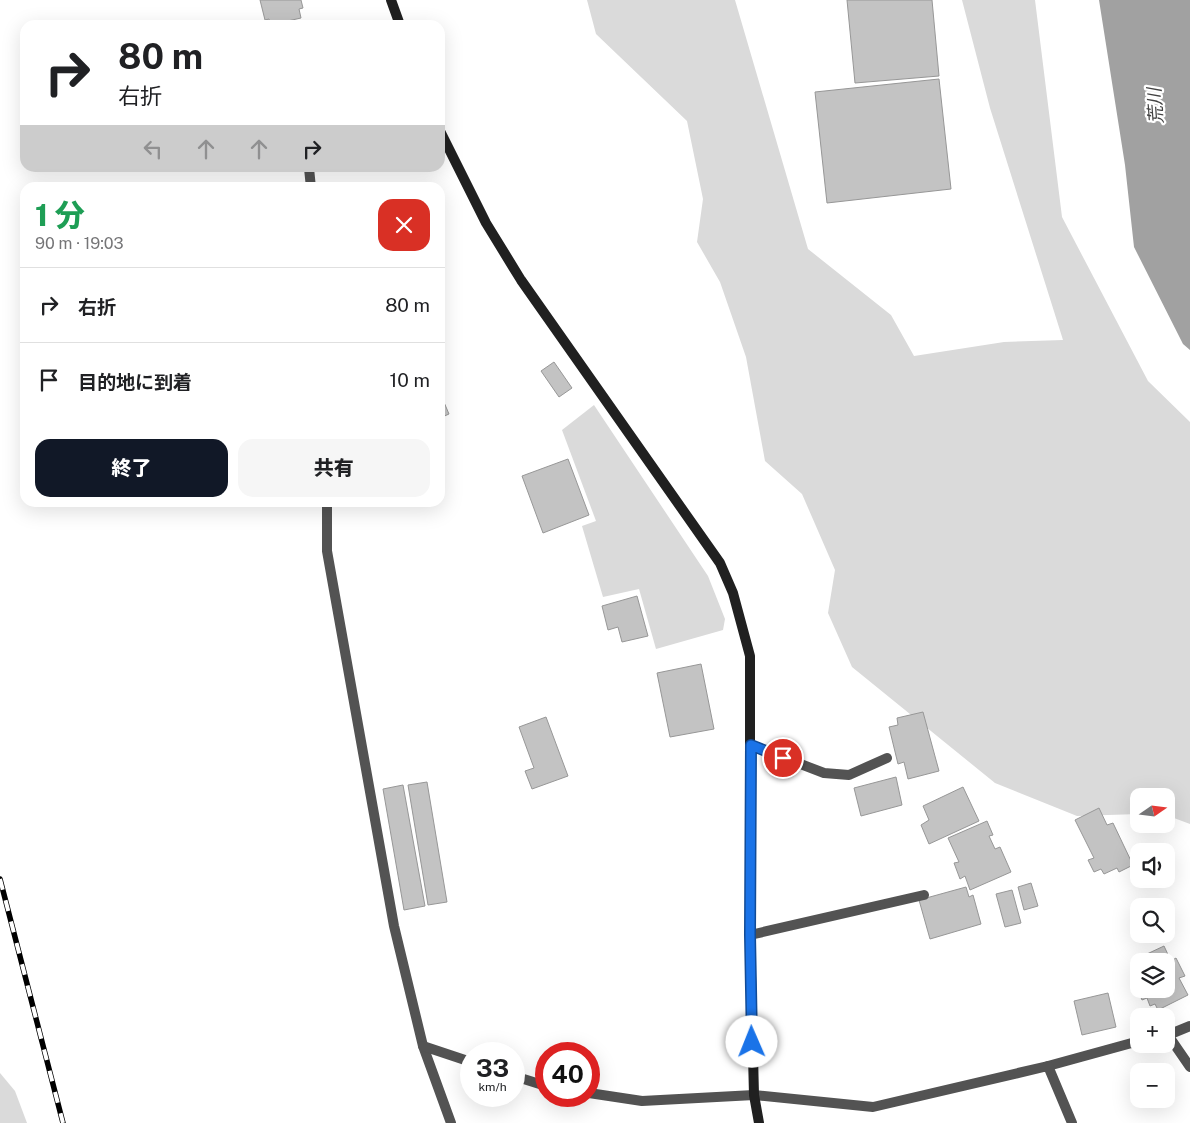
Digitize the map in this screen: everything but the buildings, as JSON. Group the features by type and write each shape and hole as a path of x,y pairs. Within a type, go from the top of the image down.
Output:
{"street":[{"path":"391,0 398,20"},
{"path":"445,141 486,224 520,280 720,563 734,593 750,656 750,935 754,1095 759,1123"},
{"path":"327,507 328,551 394,926 423,1046 451,1123"},
{"path":"751,745 824,773 849,775 888,758"},
{"path":"750,935 924,895"},
{"path":"1175,1032 1190,1026"},
{"path":"600,1094 642,1100 754,1095 873,1107 1048,1066 1130,1043"},
{"path":"423,1046 460,1058"},
{"path":"1175,1046 1190,1067"},
{"path":"1048,1066 1072,1123"}],"shaded area":[{"path":"587,0 735,0 808,249 891,315 914,356 1004,342 1063,340 990,108 962,0 1035,0 1062,217 1148,381 1190,422 1190,824 1175,818 1175,788 1130,788 1130,814 1077,816 995,783 852,667 828,613 835,570 802,494 765,461 746,357 720,282 697,242 703,199 687,121 596,34"},
{"path":"594,405 708,576 725,619 723,630 656,649 639,589 603,597 582,526 596,521 562,430"},
{"path":"0,1073 15,1091 27,1123 0,1123"}],"water":[{"name":"荒川","path":"1099,0 1190,0 1190,350 1183,344 1134,247 1125,165"}],"railway":[{"path":"0,879 63,1123"}],"route":[{"path":"752,1042 750,935 751,745 783,758"}]}
